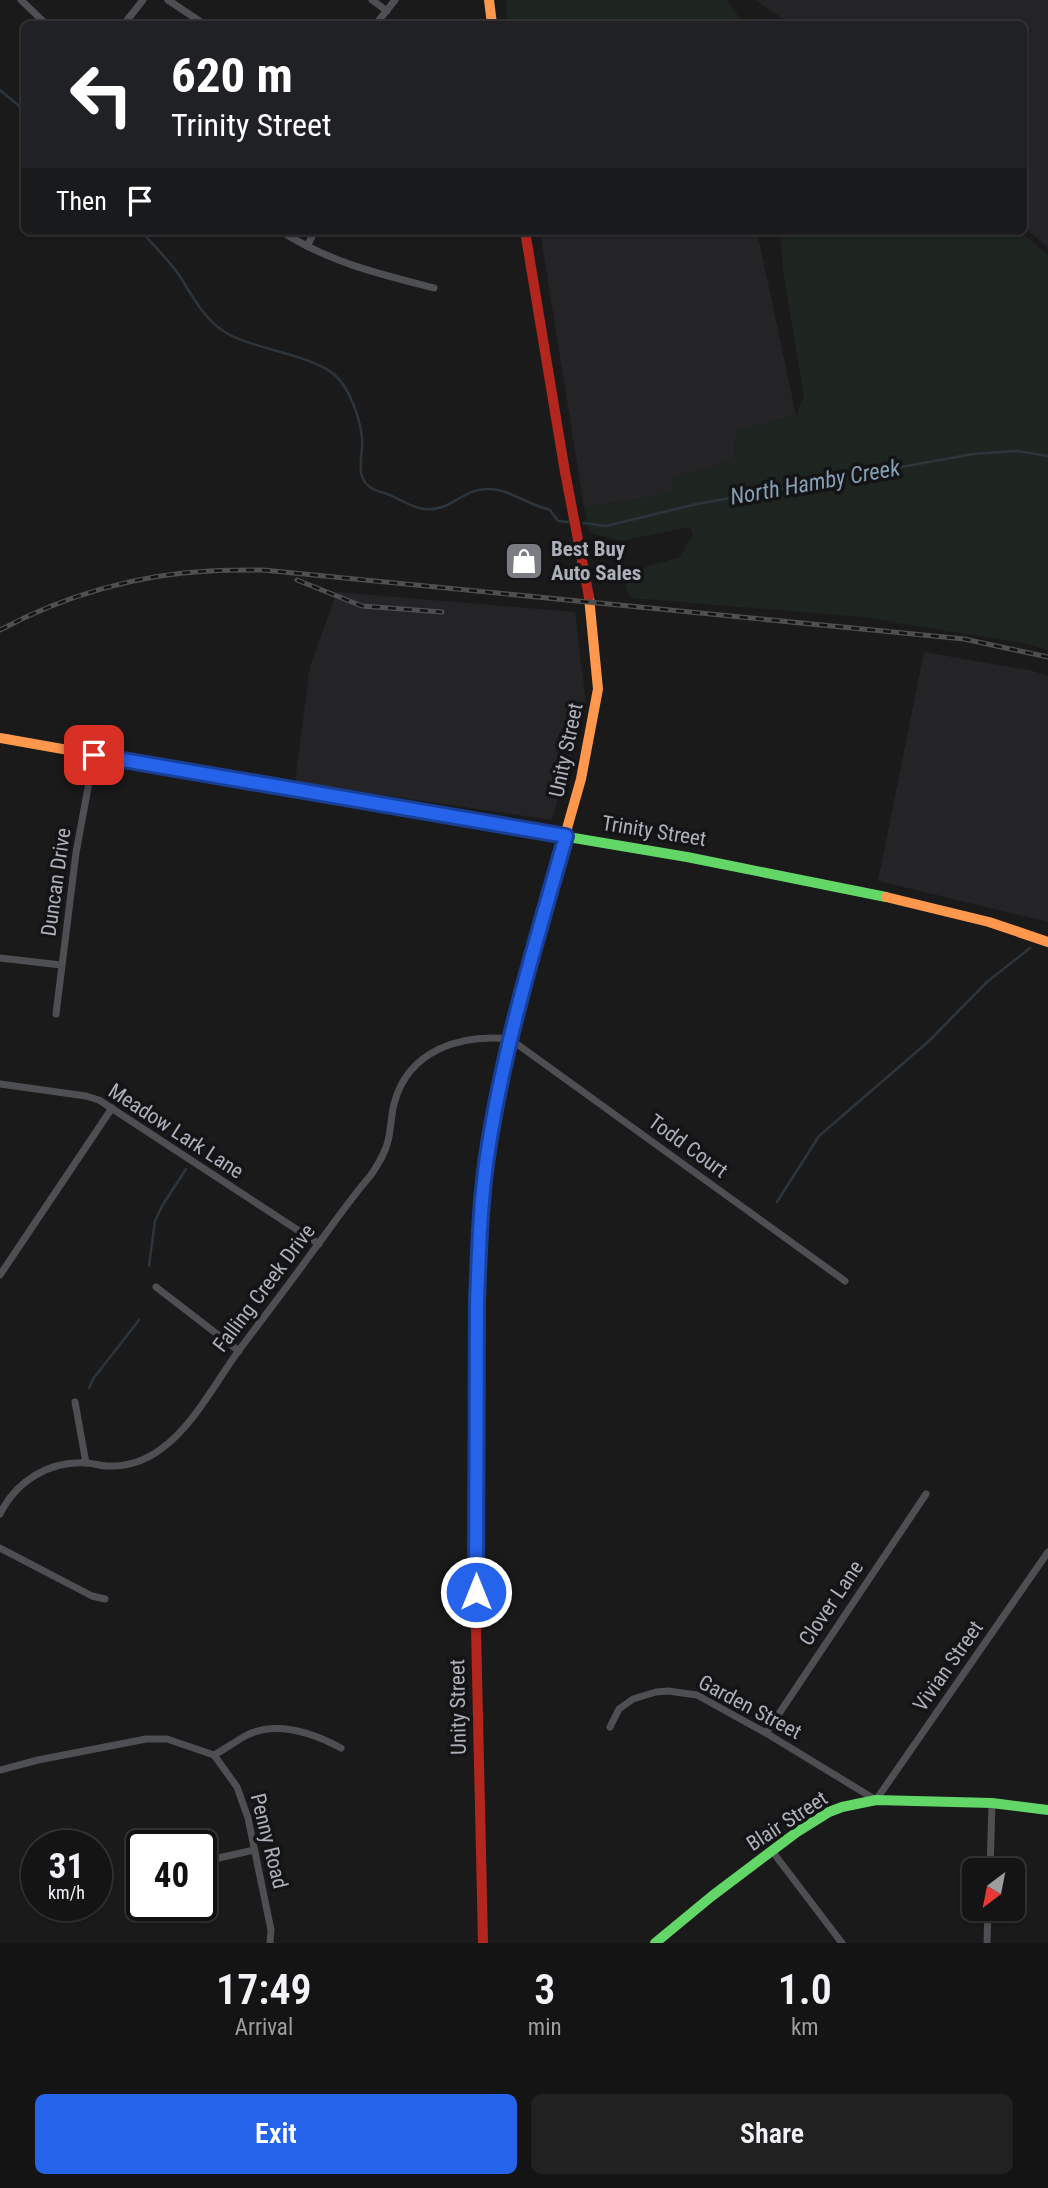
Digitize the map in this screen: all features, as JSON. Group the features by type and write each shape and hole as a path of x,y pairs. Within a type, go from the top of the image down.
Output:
{"street":[{"path":"21,0 43,21"},
{"path":"126,21 143,0"},
{"path":"168,0 200,21"},
{"path":"372,0 387,11"},
{"path":"379,21 395,0"},
{"path":"489,0 492,21"},
{"path":"288,235 347,264 433,288"},
{"path":"307,246 313,235"},
{"name":"Unity Street","path":"483,1943 476,1612 478,1268 487,1158 510,1039 566,836 598,689 588,590 565,472 526,235"},
{"name":"Trinity Street","path":"0,738 787,874 989,923 1048,942"},
{"name":"Duncan Drive","path":"56,1014 76,853 94,755"},
{"path":"0,958 61,965"},
{"name":"Falling Creek Drive","path":"0,1514 16,1489 33,1476 64,1464 131,1464 145,1460 170,1443 192,1417 380,1160 388,1142 394,1103 405,1078 430,1052 467,1039 510,1039"},
{"name":"Todd Court","path":"510,1039 845,1281"},
{"name":"Meadow Lark Lane","path":"0,1084 86,1096 112,1108 319,1244"},
{"path":"0,1275 112,1108"},
{"path":"156,1287 239,1351"},
{"path":"75,1402 86,1463"},
{"name":"Clover Lane","path":"766,1733 926,1494"},
{"path":"0,1548 92,1596 105,1598"},
{"name":"Vivian Street","path":"876,1800 1048,1552"},
{"name":"Garden Street","path":"610,1727 619,1709 634,1699 668,1691 697,1695 766,1733 876,1800"},
{"path":"0,1770 146,1739 167,1739 214,1755 249,1734 272,1728 295,1730 320,1737 341,1748"},
{"name":"Penny Road","path":"214,1755 237,1787 248,1818 271,1930 270,1943"},
{"name":"Blair Street","path":"655,1943 797,1832 829,1812 876,1800 992,1803 1048,1810"},
{"path":"990,1858 992,1803"},
{"path":"217,1858 254,1850"},
{"path":"772,1851 842,1943"},
{"path":"987,1943 988,1922"}],"shaded area":[{"path":"506,0 727,0 742,21 507,21"},
{"path":"755,0 1048,0 1048,248 1027,230 1027,21 786,21"},
{"path":"541,235 758,235 796,415 738,431 733,460 672,478 674,489 659,496 584,507"},
{"path":"780,235 1024,235 1048,255 1048,650 1022,643 862,617 632,598 626,589 625,575 680,557 693,535 690,527 622,541 590,533 584,507 658,496 674,489 672,478 733,460 738,431 796,415 804,397 784,278"},
{"path":"337,592 575,612 586,704 552,820 295,782 310,666"},
{"path":"924,652 1048,676 1048,922 878,881"}],"waterway":[{"name":"North Hamby Creek","path":"0,90 21,108"},
{"name":"North Hamby Creek","path":"145,235 175,269 207,317 221,330 242,340 313,362 335,375 350,396 359,422 362,438 361,474 368,486 414,506 428,509 445,506 477,490 496,490 550,510 558,521 568,522"},
{"name":"North Hamby Creek","path":"584,523 606,526 697,504 973,454 1017,451 1048,456"},
{"path":"777,1202 819,1136 929,1041 987,982 1030,948"},
{"path":"149,1266 155,1221 186,1169"},
{"path":"89,1388 93,1379 139,1320"}],"railway":[{"path":"0,630 75,597 129,582 183,573 263,570 964,639 1048,657"},
{"path":"297,580 362,606 442,612"}],"traffic: fast":[{"path":"396,808 687,857 886,897"},
{"path":"476,1628 479,1258 487,1158 507,1052"},
{"path":"655,1943 797,1832 842,1807 876,1800 992,1803 1048,1810"}],"traffic: slow":[{"path":"489,0 492,21"},
{"path":"507,1052 526,973 581,779 598,689 589,597"},
{"path":"0,738 396,808"},
{"path":"886,897 989,922 1048,942"}],"traffic: jam":[{"path":"526,235 589,597"},
{"path":"476,1628 483,1943"}],"place":[{"name":"Best Buy Auto Sales","path":"524,561"}],"route":[{"path":"94,755 566,836 510,1039 487,1158 477,1301 476,1592"}]}
